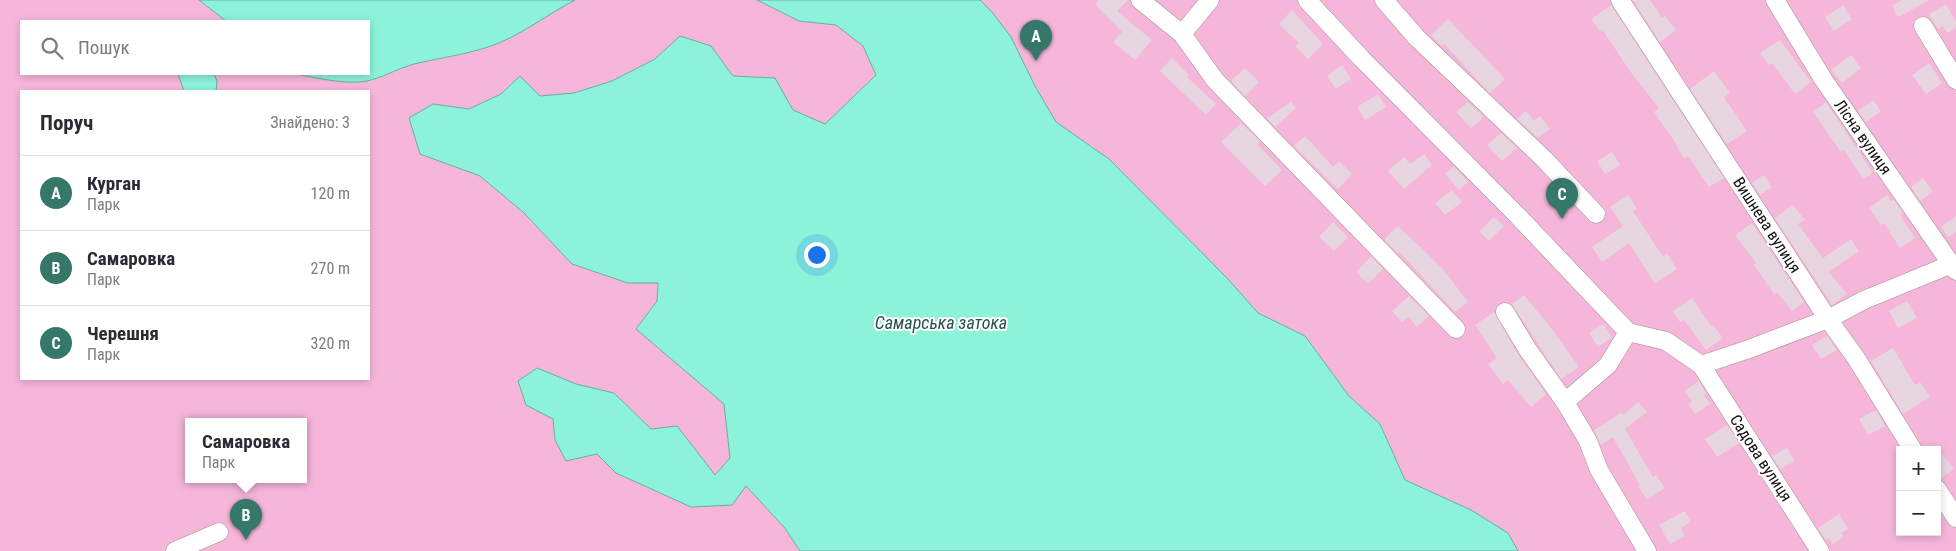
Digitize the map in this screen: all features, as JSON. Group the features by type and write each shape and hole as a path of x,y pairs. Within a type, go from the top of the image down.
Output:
{"lane":[{"path":"1140,0 1182,34 1215,80 1456,329"},
{"path":"1182,34 1210,0"},
{"path":"1308,0 1362,59 1517,215 1628,332 1666,341 1701,365 1828,319 1864,300 1954,268"},
{"path":"1384,0 1416,37 1544,159 1596,214"},
{"name":"Вишнева вулиця","path":"1620,0 1828,319 1856,358 1911,446"},
{"name":"Лісна вулиця","path":"1775,0 1823,79 1954,268"},
{"path":"1923,26 1956,80"},
{"path":"1505,312 1528,350 1565,402 1588,441 1599,470 1647,551"},
{"path":"1565,402 1608,365 1628,332"},
{"name":"Садова вулиця","path":"1701,365 1820,551"},
{"path":"1939,491 1956,518"},
{"path":"175,551 220,532"}],"shaded area":[{"path":"0,0 199,0 225,20 20,20 20,75 302,75 335,81 370,81 413,64 490,47 575,0 757,0 799,21 836,25 863,46 876,75 825,124 793,110 775,78 733,76 711,46 680,36 655,59 612,81 574,93 540,96 520,76 501,94 469,109 433,104 420,154 480,176 524,213 572,264 628,283 658,283 657,301 636,329 724,404 730,458 715,475 677,426 651,429 614,393 576,384 537,368 518,381 526,405 553,418 555,440 597,454 616,473 691,507 746,485 784,527 800,551 0,551"},
{"path":"980,0 1956,0 1956,551 1518,551 1508,533 1471,510 1405,480 1380,424 1349,396 1305,336 1258,313 1228,279 1093,147 1056,123 992,12"}],"water":[{"path":"199,0 575,0 522,32 499,43 461,54 414,64 363,82 334,81 301,75 370,75 370,20 225,20"},
{"name":"Самарська затока","path":"757,0 980,0 1011,37 1035,86 1056,122 1109,159 1228,279 1258,313 1305,336 1349,396 1380,424 1405,480 1471,510 1508,533 1518,551 800,551 784,527 746,486 732,505 691,507 616,473 597,454 566,461 555,440 553,419 526,405 518,381 537,368 576,384 614,393 651,429 677,426 715,475 730,458 724,404 636,329 657,301 658,283 628,283 572,264 524,213 480,176 420,154 409,118 433,104 469,109 501,94 520,76 540,96 574,93 612,81 655,59 680,36 711,46 733,76 775,78 793,110 825,124 876,75 863,46 836,25 799,21"},
{"path":"178,75 214,75 217,81 216,90 184,90"}],"building":[{"path":"1099,0 1128,0 1117,11 1152,40 1135,60 1113,42 1122,32 1095,4"},
{"path":"1633,0 1650,0 1662,18 1665,16 1676,30 1660,42"},
{"path":"1902,0 1930,0 1898,17 1892,6"},
{"path":"1946,4 1956,22 1956,28 1947,33 1943,26 1938,29 1929,14"},
{"path":"1611,5 1724,178 1709,187 1688,156 1684,159 1675,142 1654,112 1659,108 1632,74 1602,29 1600,31 1591,19"},
{"path":"1843,5 1852,19 1834,31 1825,17"},
{"path":"1292,10 1323,44 1308,59 1295,46 1299,43 1279,24"},
{"path":"1448,19 1505,79 1490,93 1444,44 1442,46 1431,35"},
{"path":"1780,40 1811,82 1795,94 1772,63 1769,65 1760,53"},
{"path":"1851,55 1861,68 1842,83 1831,70"},
{"path":"1172,58 1189,75 1187,77 1216,104 1206,115 1160,71"},
{"path":"1929,63 1942,83 1926,94 1912,75"},
{"path":"1342,65 1351,79 1336,89 1327,76"},
{"path":"1245,68 1259,82 1245,96 1231,81"},
{"path":"1714,71 1730,93 1724,97 1747,131 1727,144 1690,89"},
{"path":"1378,94 1386,107 1365,120 1357,107"},
{"path":"1873,100 1881,111 1866,122 1858,111"},
{"path":"1291,102 1296,108 1275,127 1267,118"},
{"path":"1468,102 1484,117 1471,128 1456,112"},
{"path":"1826,102 1873,173 1863,179 1844,150 1841,152 1813,112"},
{"path":"1526,111 1534,121 1540,116 1550,129 1538,138 1517,119"},
{"path":"1241,123 1260,141 1257,144 1282,170 1265,186 1221,142"},
{"path":"1501,133 1517,148 1502,161 1487,145"},
{"path":"1305,136 1333,167 1339,161 1352,174 1338,189 1294,146"},
{"path":"1612,152 1620,165 1605,174 1597,161"},
{"path":"1424,154 1432,165 1404,189 1388,171 1404,157 1410,164"},
{"path":"1454,166 1468,182 1459,190 1445,174"},
{"path":"1764,175 1772,187 1760,195 1752,183"},
{"path":"1923,178 1933,192 1920,201 1911,187"},
{"path":"1452,190 1462,202 1445,215 1435,203"},
{"path":"1628,195 1637,209 1633,211 1663,257 1667,254 1677,269 1655,284 1629,243 1602,262 1592,247 1623,226 1610,207"},
{"path":"1887,195 1891,201 1894,200 1903,213 1900,215 1915,238 1900,248 1884,223 1881,225 1869,208"},
{"path":"1793,205 1805,220 1798,224 1823,258 1851,239 1859,251 1829,272 1847,294 1832,305 1775,218"},
{"path":"1956,216 1956,232 1948,237 1941,227"},
{"path":"1494,217 1504,226 1489,241 1479,231"},
{"path":"1333,222 1348,237 1334,251 1319,237"},
{"path":"1752,223 1804,302 1792,311 1777,292 1774,294 1754,265 1756,263 1735,235"},
{"path":"1398,226 1444,270 1468,302 1455,312 1399,252 1385,241 1385,238"},
{"path":"1371,256 1383,269 1368,284 1356,272"},
{"path":"1524,295 1555,333 1579,367 1561,379 1512,304"},
{"path":"1409,296 1429,316 1417,327 1409,317 1402,322 1392,311"},
{"path":"1692,298 1711,326 1713,325 1723,338 1706,350 1684,320 1680,322 1673,311"},
{"path":"1907,301 1917,318 1898,328 1889,311"},
{"path":"1494,312 1519,356 1546,394 1531,407 1508,380 1503,384 1488,364 1497,358 1475,325"},
{"path":"1603,324 1612,337 1598,347 1589,333"},
{"path":"1827,336 1837,350 1821,359 1812,345"},
{"path":"1893,348 1915,385 1920,382 1930,397 1903,414 1871,361"},
{"path":"1699,381 1706,393 1704,395 1710,404 1695,414 1688,404 1692,401 1684,391"},
{"path":"1638,402 1647,412 1625,429 1653,477 1656,475 1665,488 1647,500 1613,437 1601,445 1594,430 1622,412 1623,415"},
{"path":"1876,410 1885,426 1868,435 1859,419"},
{"path":"1727,425 1739,443 1717,457 1705,439"},
{"path":"1787,448 1795,461 1780,469 1772,456"},
{"path":"1941,452 1954,469 1941,478"},
{"path":"1685,511 1691,522 1681,528 1685,536 1670,544 1659,525"},
{"path":"1839,514 1848,529 1841,533 1844,537 1833,544 1829,538 1826,540 1818,528"}],"place":[{"name":"Курган","path":"1036,61"},
{"name":"Черешня","path":"1562,219"},
{"name":"Самаровка","path":"246,540"}]}
